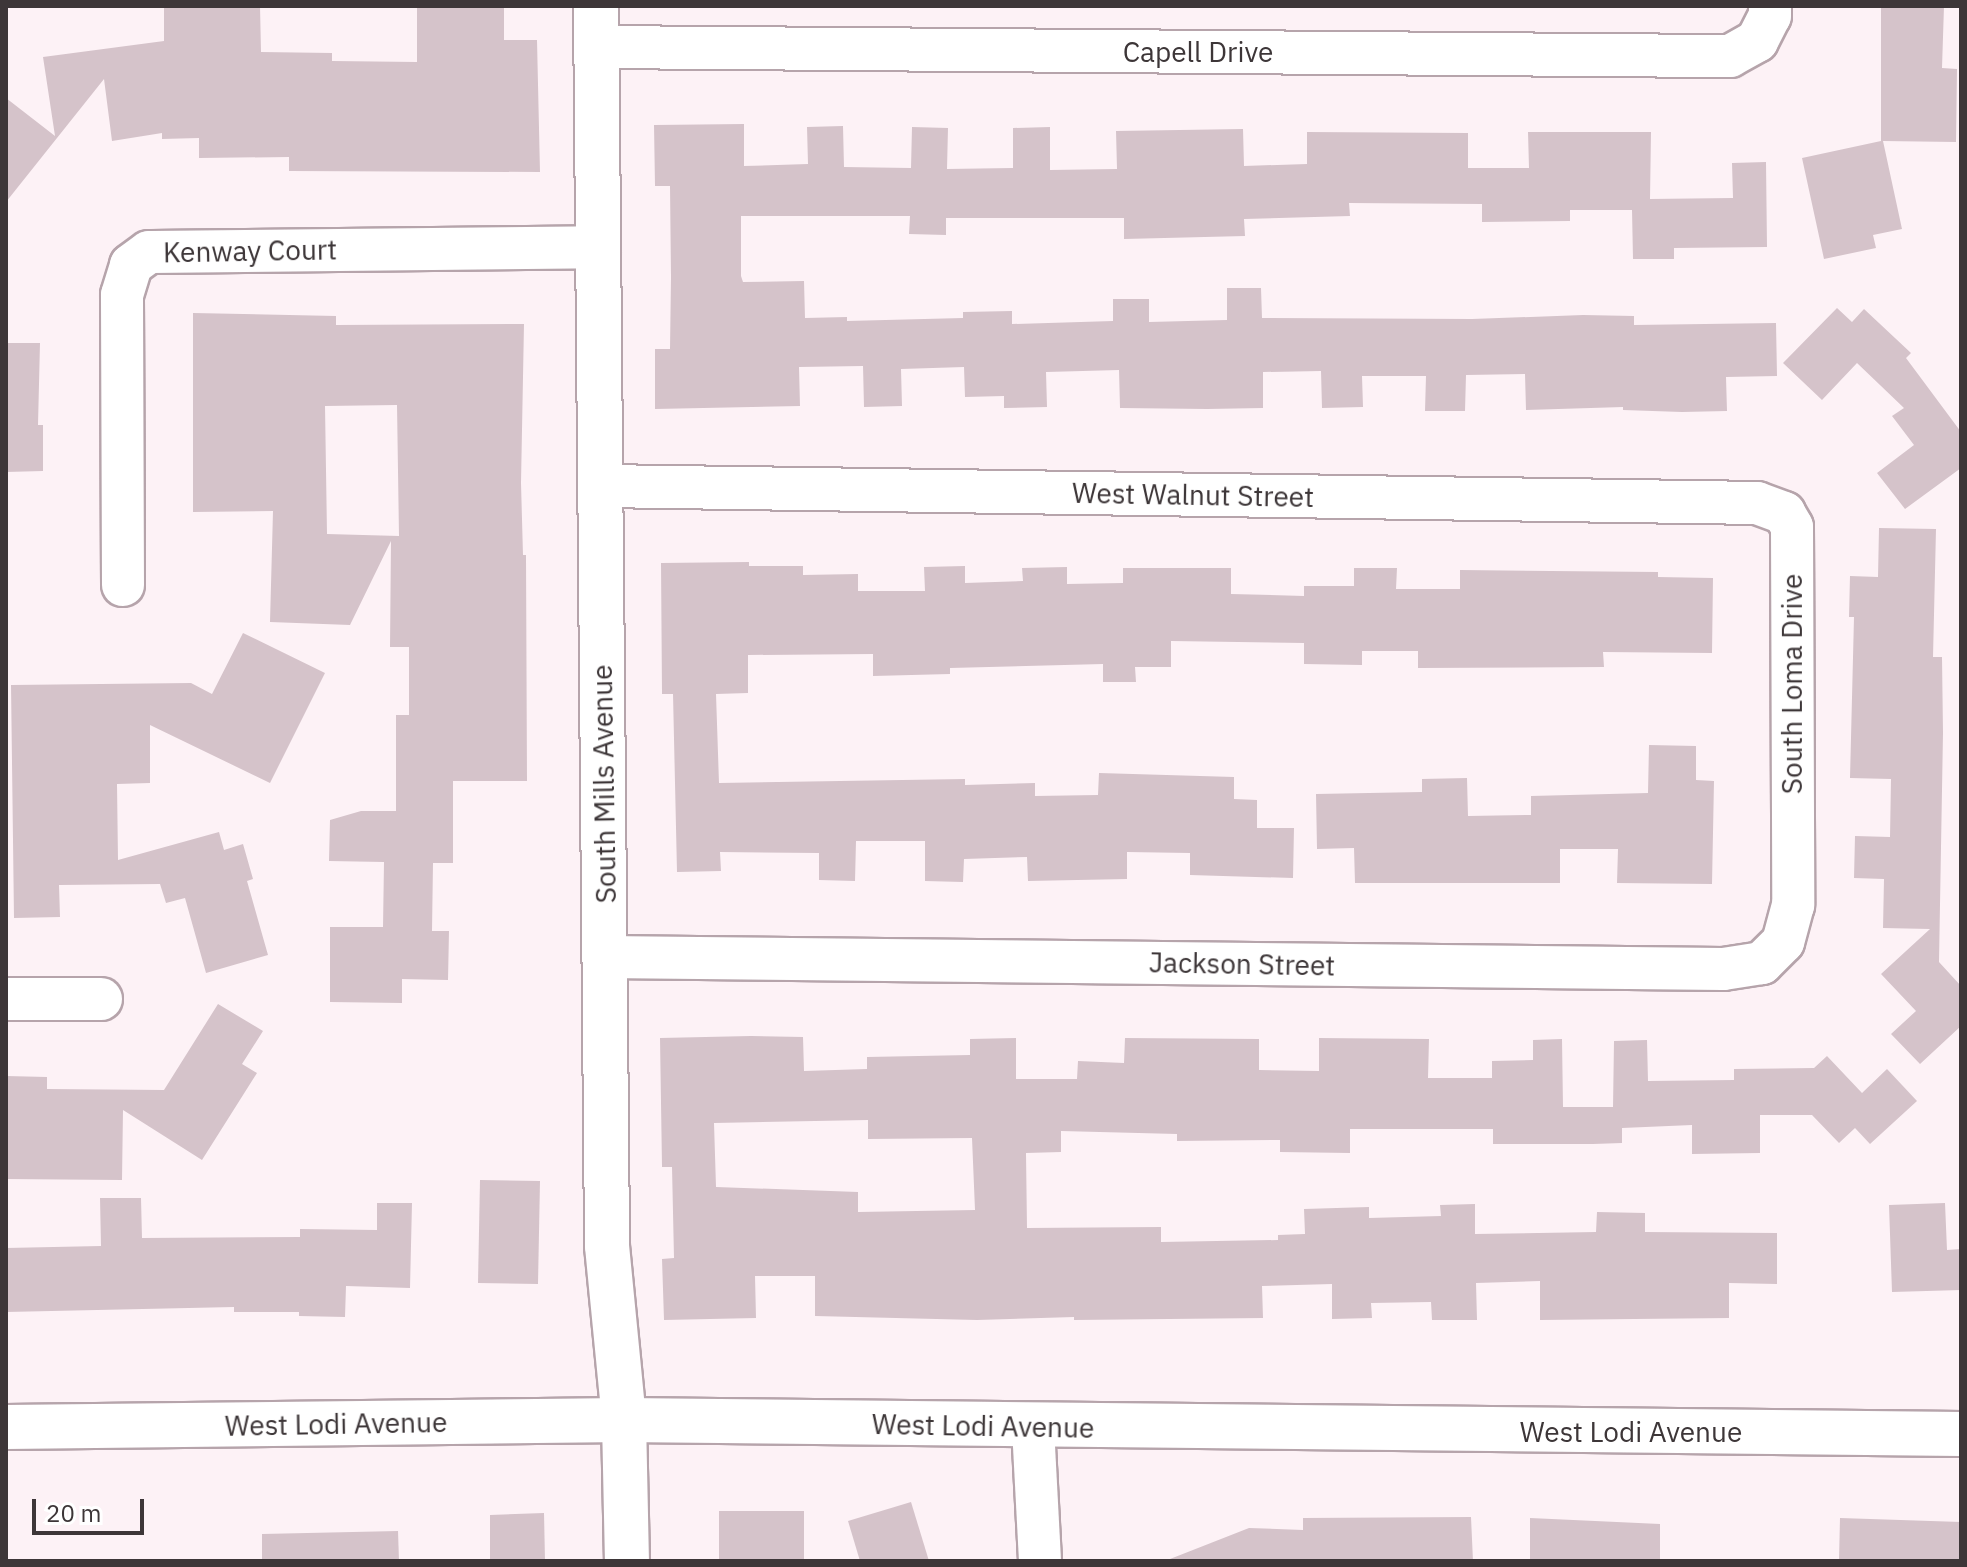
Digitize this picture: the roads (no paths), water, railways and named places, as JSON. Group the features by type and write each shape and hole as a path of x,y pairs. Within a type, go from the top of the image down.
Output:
{"main road":[{"name":"South Mills Avenue","path":"597,26 607,1246 624,1420 627,1561"},
{"name":"West Lodi Avenue","path":"6,1427 624,1420 1033,1427 1961,1434"}],"street":[{"name":"Capell Drive","path":"597,26 1730,56 1757,41 1770,16 1770,6"},
{"name":"Kenway Court","path":"123,585 122,295 131,265 149,252 599,247"},
{"name":"West Walnut Street","path":"601,486 1757,503 1784,513"},
{"name":"South Loma Drive","path":"1784,513 1792,527 1793,857"},
{"name":"Jackson Street","path":"605,957 1723,969 1762,963 1783,942 1793,905 1793,857"},
{"path":"6,999 101,999"},
{"path":"1033,1427 1040,1561"}]}
